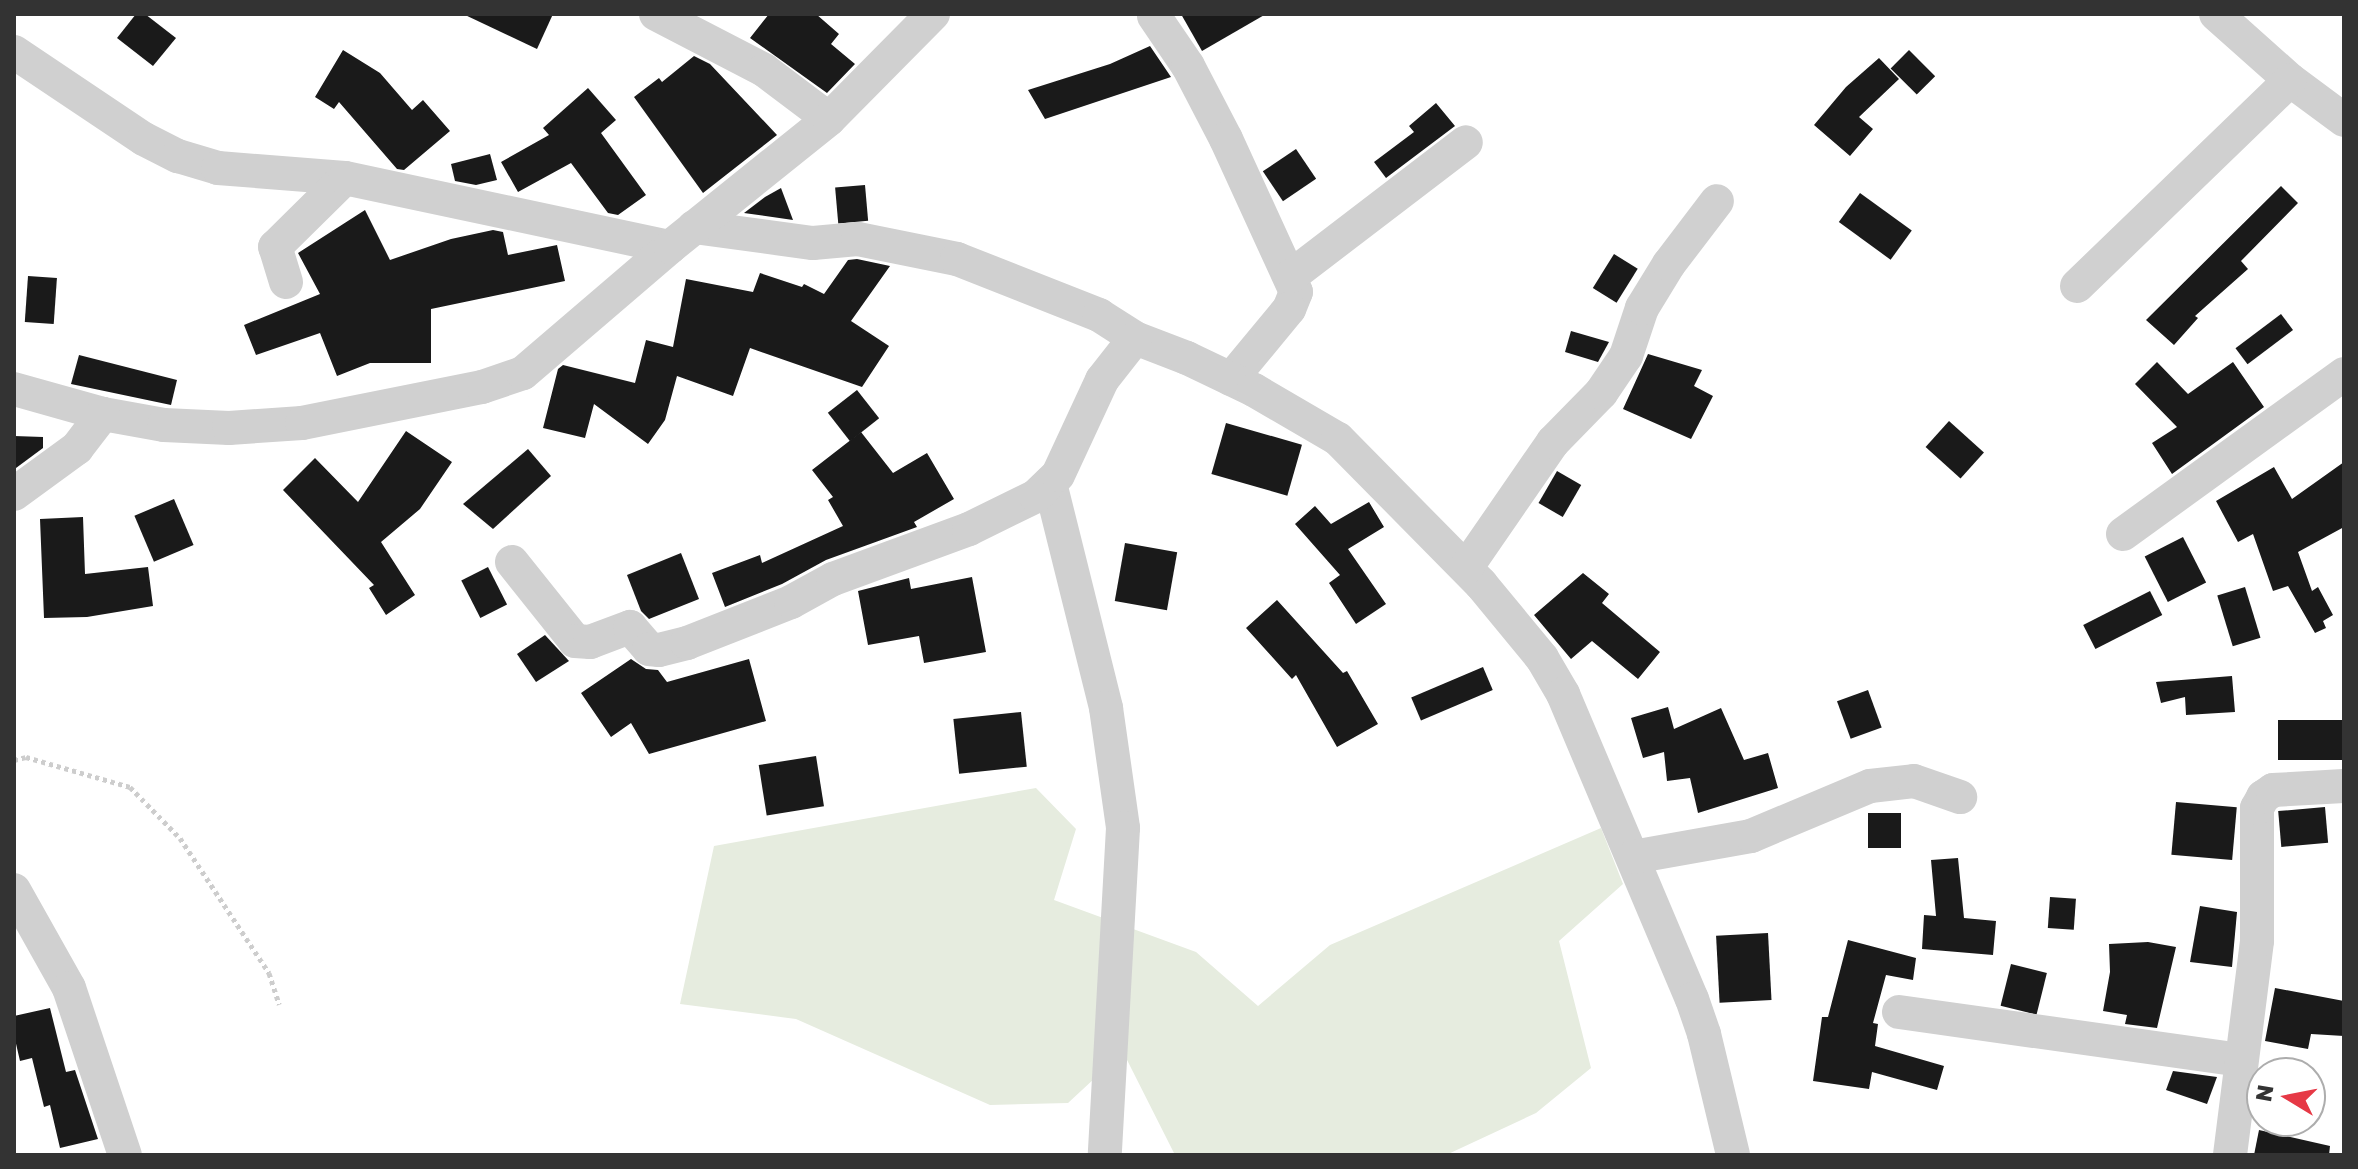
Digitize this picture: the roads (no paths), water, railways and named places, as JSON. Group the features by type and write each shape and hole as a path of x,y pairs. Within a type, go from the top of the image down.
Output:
{"street":[{"path":"656,14 764,70 829,119"},
{"path":"14,389 103,414 164,425 259,426 302,423 482,387 523,373 682,237 829,119 933,14"},
{"path":"2216,14 2290,80 2344,120"},
{"path":"1154,16 1188,66 1296,292 1289,309 1231,379"},
{"path":"14,52 144,139 178,156 218,168 345,178 682,237 798,242 858,239 957,259 1099,315 1135,338 1231,379 1305,417 1338,439 1466,568 1542,658 1563,694 1704,1034 1733,1155"},
{"path":"2077,286 2290,80"},
{"path":"1291,276 1466,142"},
{"path":"286,282 275,247 345,178"},
{"path":"1466,568 1553,442 1601,393 1626,356 1642,308 1669,264 1717,201"},
{"path":"512,562 575,641 590,642 630,627 649,649 659,650 713,633 791,602 833,579 969,529 1036,496 1063,464 1102,380 1135,338"},
{"path":"2123,534 2344,374"},
{"path":"14,494 77,448 103,414"},
{"path":"1050,483 1106,708 1123,828 1106,1155"},
{"path":"1633,857 1751,836 1870,786 1914,781 1960,797"},
{"path":"2230,1155 2257,941 2257,808 2263,797 2273,790 2344,786"},
{"path":"14,890 69,988 125,1155"},
{"path":"1899,1012 2241,1060"}]}
